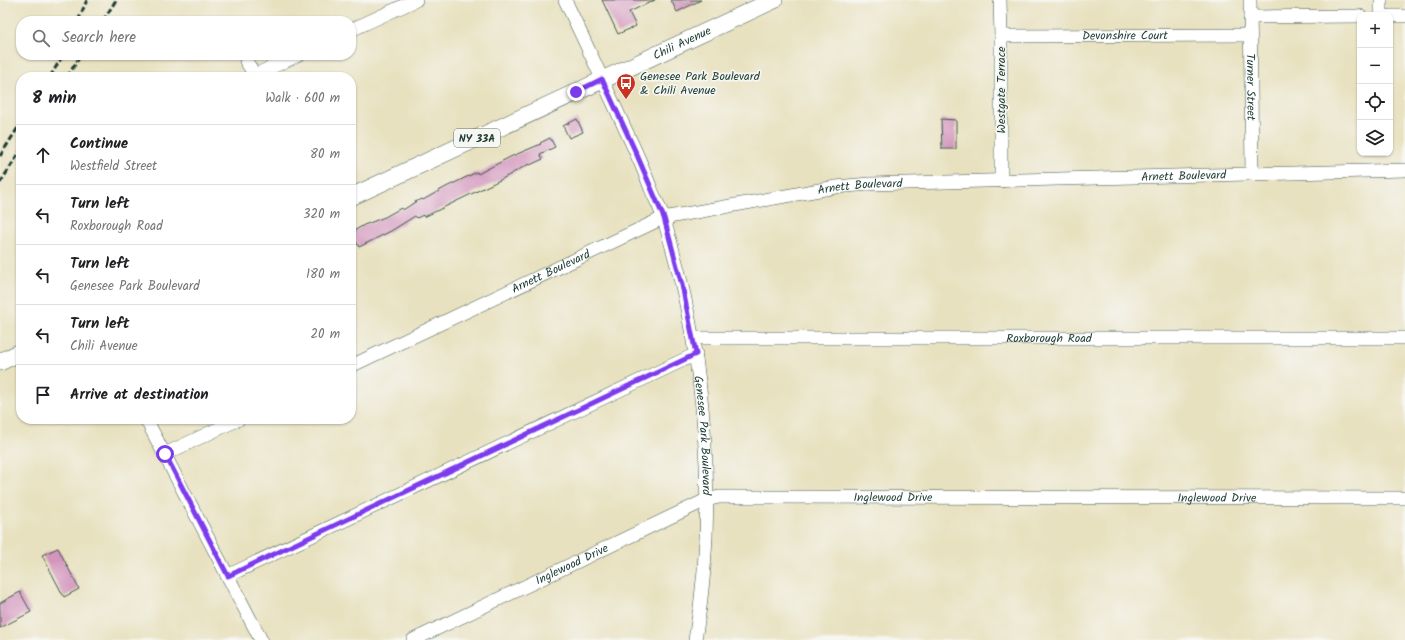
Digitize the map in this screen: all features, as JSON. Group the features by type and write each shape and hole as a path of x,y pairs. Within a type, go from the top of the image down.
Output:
{"main road":[{"name":"Chili Avenue","path":"356,195 774,0"},
{"path":"0,362 16,354"}],"street":[{"path":"356,28 416,0"},
{"name":"Genesee Park Boulevard","path":"565,0 637,155 664,218 682,285 693,338 703,416 706,500 702,586 695,640"},
{"name":"Westgate Terrace","path":"1000,0 1002,181"},
{"name":"Turner Street","path":"1250,0 1252,174"},
{"path":"1381,0 1381,12"},
{"path":"1250,17 1357,16"},
{"path":"1393,16 1405,16"},
{"name":"Devonshire Court","path":"1001,36 1250,35"},
{"path":"263,72 288,60"},
{"path":"246,61 253,72"},
{"name":"Arnett Boulevard","path":"356,364 664,218 836,187 869,184 1405,170"},
{"name":"Roxborough Road","path":"693,338 1405,338"},
{"path":"228,576 696,354"},
{"path":"149,424 261,640"},
{"path":"165,454 228,424"},
{"name":"Inglewood Drive","path":"413,640 706,500 719,497 1405,498"}],"building":[{"path":"602,0 655,0 629,12 636,26 618,34"},
{"path":"671,0 701,0 677,12"},
{"path":"577,119 583,132 569,138 563,126"},
{"path":"941,119 956,120 956,149 942,149"},
{"path":"550,138 555,147 540,154 543,159 530,165 529,164 502,179 424,217 423,215 417,218 415,216 391,231 359,247 356,241 356,230 364,225 385,217 401,208 403,210 415,202 422,199 423,200 446,187 477,172 478,174 510,157 541,144 540,143"},
{"path":"58,548 79,589 64,597 42,555"},
{"path":"20,592 31,612 0,628 0,603"}],"railway":[{"path":"80,16 87,0"},
{"path":"106,16 116,0"},
{"path":"53,72 60,60"},
{"path":"70,72 78,60"},
{"path":"0,156 16,131"},
{"path":"0,183 16,158"}],"place":[{"name":"Genesee Park Boulevard & Chili Avenue","path":"626,100"}],"route":[{"path":"165,454 228,576 696,354 688,310 664,218 637,155 602,79 576,92"}]}
